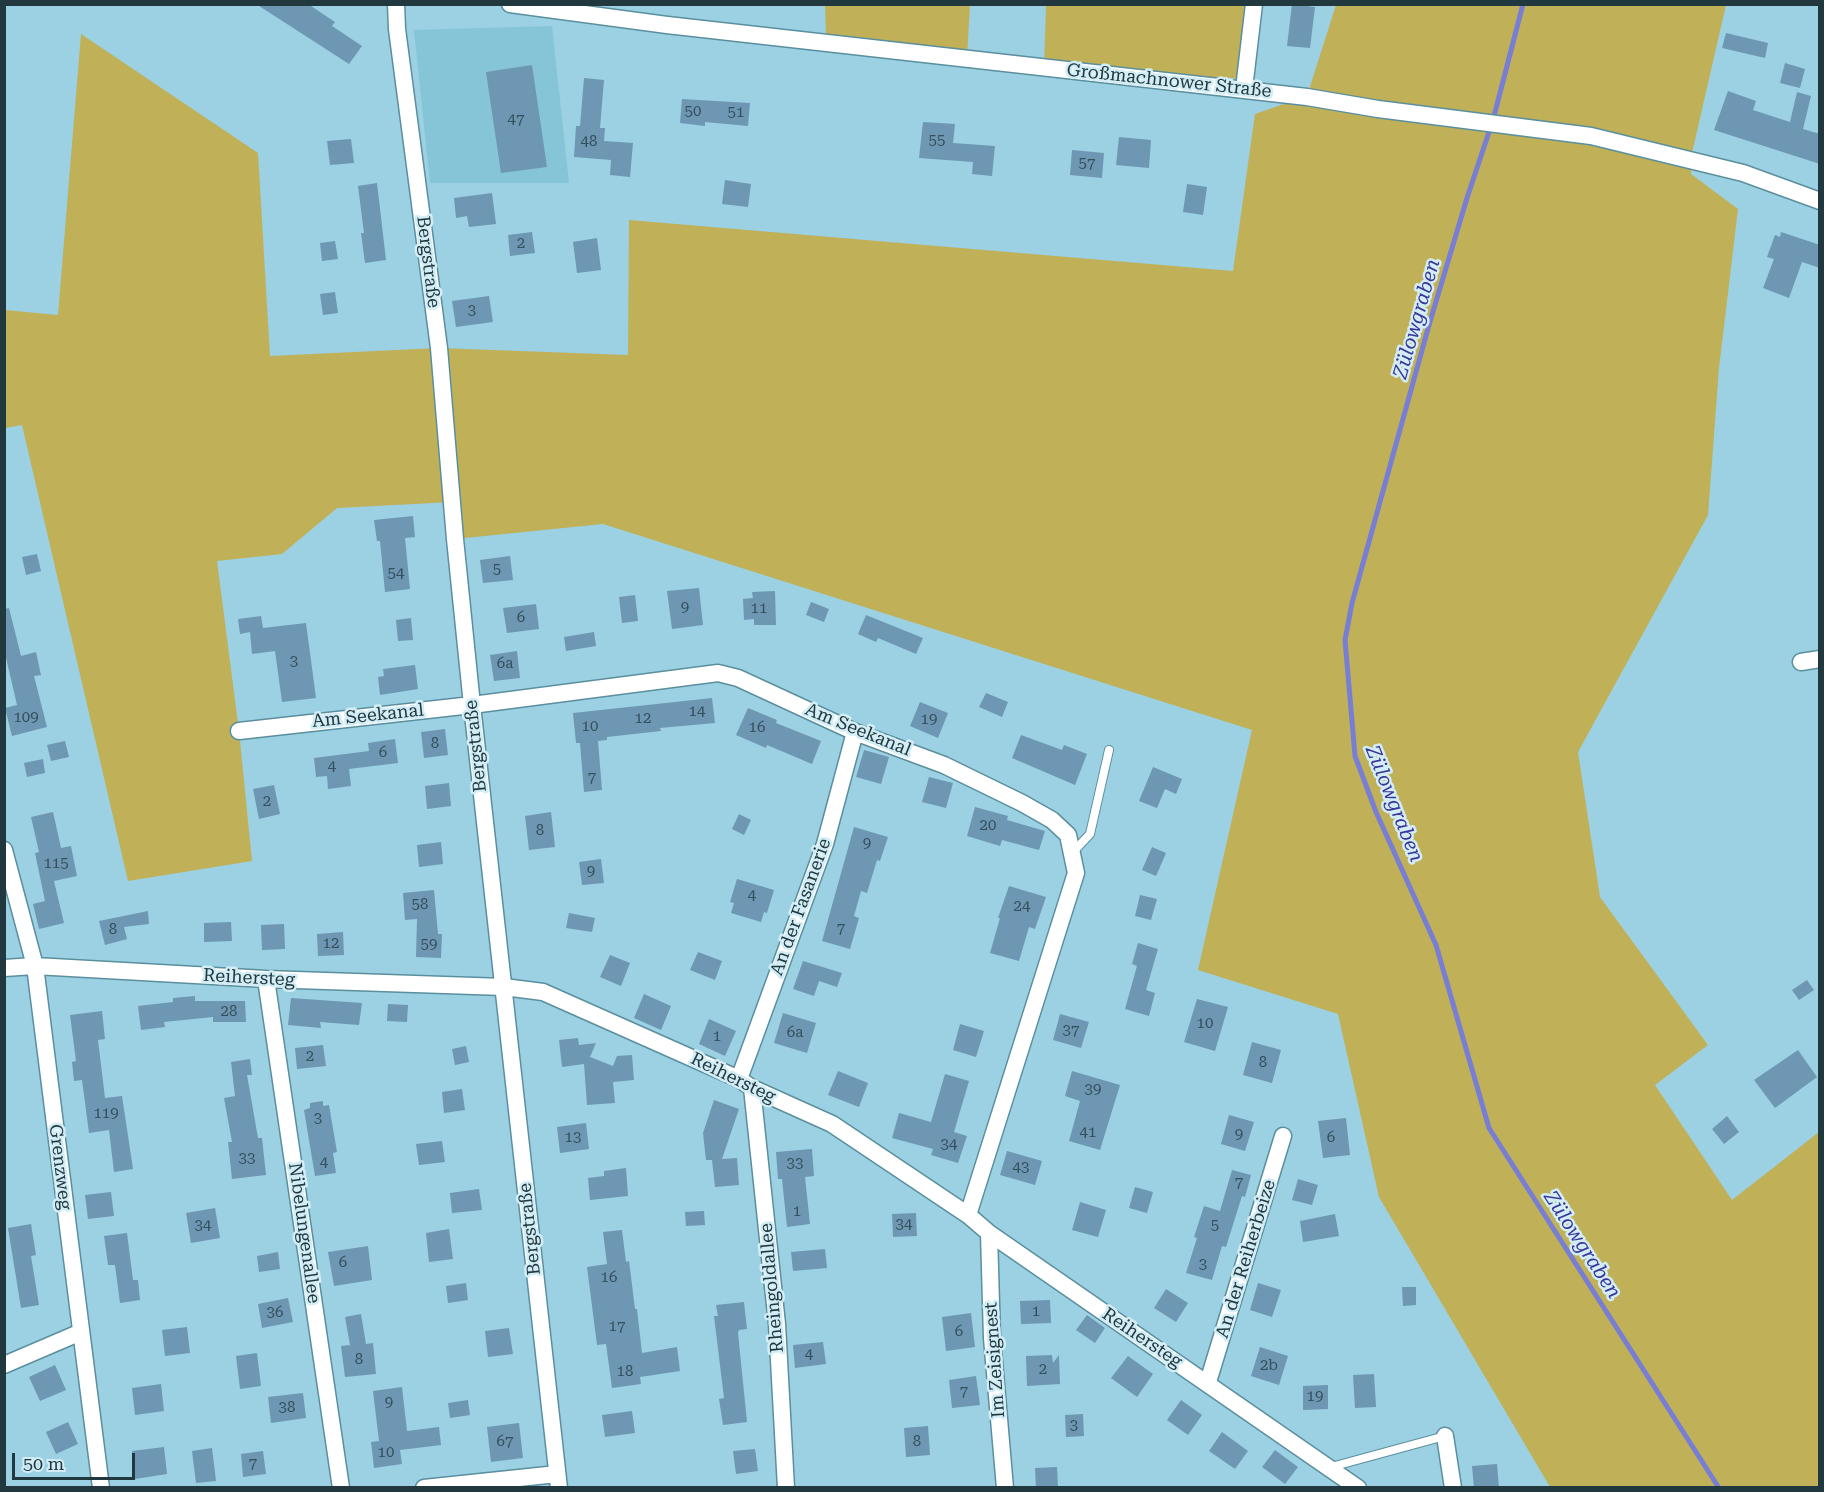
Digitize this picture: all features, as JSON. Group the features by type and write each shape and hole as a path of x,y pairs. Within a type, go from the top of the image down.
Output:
{"street":[{"name":"Bergstraße","path":"396,4 397,29 439,348 472,705 558,1481"},
{"name":"Großmachnower Straße","path":"510,4 667,25 1244,89 1591,136 1743,173 1820,201"},
{"path":"1244,89 1254,4"},
{"path":"1801,662 1820,659"},
{"name":"Am Seekanal","path":"239,731 472,705 718,673 738,678 855,732 944,765 1052,820 1068,835 1076,873 968,1215"},
{"name":"An der Fasanerie","path":"745,1084 825,844 855,732"},
{"name":"Grenzweg","path":"4,850 35,966 101,1488"},
{"name":"Reihersteg","path":"4,968 35,966 266,979 504,987 543,992 832,1124 968,1215 988,1233 1208,1382 1358,1488"},
{"name":"Nibelungenallee","path":"266,979 341,1488"},
{"name":"Rheingoldallee","path":"745,1084 777,1324 786,1488"},
{"name":"An der Reiherbeize","path":"1208,1382 1283,1136"},
{"name":"Im Zeisignest","path":"988,1233 992,1338 1005,1488"},
{"path":"4,1365 81,1332"},
{"path":"1445,1436 1453,1488"},
{"path":"424,1488 558,1481"}],"lane":[{"path":"1073,852 1090,834 1109,750"},
{"path":"1328,1468 1445,1436"}],"shaded area":[{"path":"825,5 970,5 967,57 826,34"},
{"path":"1046,5 1260,5 1254,79 1112,74 1044,68"},
{"path":"1336,5 1726,5 1692,153 1691,174 1738,209 1719,368 1708,515 1578,752 1600,897 1708,1045 1655,1085 1732,1200 1819,1132 1819,1487 1550,1487 1379,1197 1338,1014 1198,970 1252,730 603,524 455,539 453,502 337,508 282,554 217,561 239,731 252,861 128,881 22,425 5,428 5,310 58,315 81,34 258,153 270,356 439,348 628,355 629,220 1233,271 1255,114 1307,96"},
{"path":"552,26 569,183 430,183 414,30"}],"building":[{"path":"256,4 308,4 335,22 332,26 362,46 349,64"},
{"path":"1292,4 1315,7 1310,48 1287,46"},
{"path":"1726,33 1768,43 1765,58 1722,48"},
{"path":"1785,63 1805,69 1800,88 1780,83"},
{"path":"532,65 547,167 501,173 486,72"},
{"path":"584,78 604,80 600,128 605,128 604,141 633,143 630,177 610,175 611,160 574,157 576,126 580,126"},
{"path":"1728,91 1756,101 1753,110 1790,122 1797,92 1811,96 1803,129 1820,134 1820,164 1714,130"},
{"path":"682,99 750,103 748,126 705,122 705,126 680,123"},
{"path":"923,122 955,124 953,143 995,146 992,176 972,174 973,162 919,158"},
{"path":"1119,137 1151,140 1149,168 1116,165"},
{"path":"351,139 354,163 330,165 327,141"},
{"path":"1072,150 1104,153 1102,178 1070,175"},
{"path":"725,180 751,184 748,207 722,204"},
{"path":"377,183 386,260 365,263 358,186"},
{"path":"1187,184 1207,187 1203,215 1183,212"},
{"path":"492,193 496,224 469,227 467,216 456,218 454,198"},
{"path":"532,232 535,253 510,256 508,235"},
{"path":"1781,232 1820,245 1820,268 1802,262 1789,298 1763,288 1774,259 1767,257 1775,235 1780,237"},
{"path":"597,238 601,270 577,273 573,242"},
{"path":"335,241 338,259 322,261 320,243"},
{"path":"335,292 338,313 323,315 320,294"},
{"path":"489,296 493,322 456,327 452,301"},
{"path":"413,516 415,537 405,538 410,589 385,592 380,541 377,541 374,520"},
{"path":"37,554 41,571 26,575 22,557"},
{"path":"510,556 513,580 483,583 480,560"},
{"path":"699,588 703,625 672,629 667,591"},
{"path":"775,591 776,625 754,625 754,619 744,620 743,599 753,598 752,592"},
{"path":"635,595 638,621 622,623 619,597"},
{"path":"811,602 829,609 824,622 806,615"},
{"path":"536,604 539,629 507,633 503,608"},
{"path":"9,608 21,656 36,652 41,675 34,676 47,727 12,736 5,708 17,705 4,649 4,609"},
{"path":"866,615 923,638 916,654 878,638 876,642 858,634"},
{"path":"261,616 263,628 306,623 316,698 282,702 275,651 252,654 250,632 240,634 238,619"},
{"path":"411,618 413,640 398,641 396,620"},
{"path":"594,632 596,646 566,651 564,637"},
{"path":"517,651 520,678 494,681 490,655"},
{"path":"415,665 418,689 380,695 378,677 384,676 383,669"},
{"path":"986,693 1008,702 1002,717 979,707"},
{"path":"712,698 715,723 660,728 661,731 607,737 607,740 598,741 602,790 584,792 580,743 576,743 573,713"},
{"path":"920,702 948,713 938,738 910,726"},
{"path":"748,708 777,720 776,723 821,741 812,764 736,735"},
{"path":"445,729 448,755 424,758 421,732"},
{"path":"1021,735 1062,750 1064,745 1087,754 1075,785 1012,758"},
{"path":"395,739 398,763 349,769 351,786 328,789 327,776 316,777 314,758 369,751 368,743"},
{"path":"65,741 69,757 51,761 47,745"},
{"path":"864,750 889,757 881,784 856,777"},
{"path":"43,759 45,773 27,777 24,763"},
{"path":"1153,767 1182,779 1176,794 1165,789 1157,808 1139,801"},
{"path":"929,777 953,783 946,808 922,802"},
{"path":"449,783 451,806 427,809 425,786"},
{"path":"274,785 280,814 259,819 253,789"},
{"path":"975,807 1008,816 1007,820 1045,831 1039,850 1002,840 1000,846 967,836"},
{"path":"53,812 61,848 71,846 77,876 54,881 64,923 39,929 33,904 45,901 35,853 39,852 31,817"},
{"path":"551,812 555,847 529,850 525,816"},
{"path":"739,814 751,820 744,835 732,829"},
{"path":"854,827 888,837 880,861 877,860 867,893 861,891 854,916 859,918 850,949 822,941"},
{"path":"441,842 443,864 419,867 417,845"},
{"path":"1152,847 1166,853 1156,876 1142,870"},
{"path":"601,859 604,883 582,885 579,862"},
{"path":"737,879 774,890 767,913 764,912 761,922 731,913 734,903 730,902"},
{"path":"1009,886 1046,897 1035,929 1029,927 1019,961 990,953 1000,918 998,918"},
{"path":"434,890 438,934 442,934 441,958 416,957 417,919 405,920 403,893"},
{"path":"1140,895 1157,899 1151,920 1135,916"},
{"path":"148,911 149,924 124,927 127,939 105,945 99,921"},
{"path":"569,913 595,918 592,932 566,928"},
{"path":"231,922 232,941 204,942 204,923"},
{"path":"284,924 285,949 262,950 261,925"},
{"path":"343,932 344,955 318,956 317,934"},
{"path":"1138,943 1158,949 1146,990 1155,993 1149,1016 1125,1009 1137,966 1132,964"},
{"path":"698,952 722,961 715,980 690,970"},
{"path":"610,955 630,963 621,986 600,977"},
{"path":"803,961 842,973 837,987 819,981 814,996 793,989"},
{"path":"1807,980 1814,990 1799,1000 1792,990"},
{"path":"644,994 671,1006 661,1030 634,1018"},
{"path":"195,996 195,1001 245,1001 246,1022 213,1022 213,1017 164,1022 165,1027 141,1030 138,1006 173,1002 173,998"},
{"path":"291,998 362,1003 359,1025 320,1022 321,1028 288,1025"},
{"path":"1197,999 1228,1007 1215,1051 1184,1042"},
{"path":"388,1004 408,1005 407,1022 387,1021"},
{"path":"102,1011 105,1039 98,1040 105,1098 122,1096 133,1169 114,1172 109,1130 89,1133 82,1080 74,1081 72,1062 76,1061 70,1015"},
{"path":"783,1013 816,1023 807,1053 774,1043"},
{"path":"1060,1014 1089,1022 1081,1048 1053,1040"},
{"path":"709,1019 736,1031 725,1056 699,1044"},
{"path":"960,1024 984,1031 976,1057 953,1050"},
{"path":"578,1038 579,1045 596,1043 590,1057 613,1066 617,1056 632,1055 634,1080 613,1082 615,1103 587,1105 584,1064 562,1067 559,1040"},
{"path":"1252,1042 1281,1050 1272,1083 1243,1075"},
{"path":"323,1045 326,1066 297,1069 295,1048"},
{"path":"466,1046 469,1062 455,1065 452,1049"},
{"path":"1798,1050 1817,1077 1775,1108 1754,1080"},
{"path":"250,1059 252,1075 247,1075 258,1138 262,1138 266,1175 232,1179 228,1142 232,1142 224,1098 235,1096 231,1062"},
{"path":"838,1071 868,1083 859,1107 828,1095"},
{"path":"1072,1071 1120,1085 1100,1150 1069,1141 1080,1101 1065,1096"},
{"path":"945,1074 969,1081 954,1132 967,1136 958,1163 931,1155 933,1149 892,1138 899,1113 931,1122"},
{"path":"462,1089 465,1110 444,1113 442,1092"},
{"path":"714,1100 739,1109 722,1159 737,1158 739,1185 715,1187 712,1160 706,1160 703,1133"},
{"path":"323,1101 323,1106 329,1105 337,1152 333,1153 336,1173 315,1176 304,1110 310,1108 310,1103"},
{"path":"1229,1115 1254,1122 1245,1151 1221,1144"},
{"path":"1727,1116 1739,1132 1724,1144 1712,1129"},
{"path":"1346,1118 1350,1155 1323,1158 1318,1121"},
{"path":"586,1123 589,1149 560,1153 557,1127"},
{"path":"442,1141 445,1162 419,1165 416,1144"},
{"path":"812,1149 814,1176 805,1177 810,1224 787,1227 782,1179 778,1179 776,1152"},
{"path":"1007,1151 1042,1161 1035,1185 1000,1175"},
{"path":"626,1168 628,1196 590,1200 588,1178 604,1176 604,1171"},
{"path":"1232,1170 1251,1175 1226,1247 1222,1246 1212,1280 1186,1273 1204,1206 1220,1211"},
{"path":"1298,1179 1318,1185 1312,1205 1292,1200"},
{"path":"1135,1187 1153,1192 1147,1213 1129,1208"},
{"path":"479,1189 482,1210 452,1213 450,1193"},
{"path":"111,1192 114,1216 88,1219 85,1195"},
{"path":"1080,1202 1106,1210 1098,1237 1072,1230"},
{"path":"215,1208 220,1238 191,1243 186,1213"},
{"path":"704,1211 705,1225 686,1226 685,1212"},
{"path":"916,1213 917,1236 893,1237 892,1214"},
{"path":"1335,1214 1339,1236 1303,1242 1300,1221"},
{"path":"31,1224 36,1255 31,1256 39,1305 21,1308 8,1228"},
{"path":"449,1229 453,1259 429,1262 426,1233"},
{"path":"622,1230 626,1262 629,1261 635,1309 637,1309 642,1353 677,1347 680,1371 640,1377 641,1384 612,1388 606,1344 597,1345 587,1267 607,1264 603,1232"},
{"path":"127,1233 133,1280 138,1280 140,1300 120,1303 115,1265 108,1265 104,1236"},
{"path":"368,1246 372,1280 334,1286 328,1252"},
{"path":"825,1249 827,1268 793,1271 791,1252"},
{"path":"278,1252 280,1269 259,1272 257,1256"},
{"path":"466,1283 468,1300 448,1303 446,1286"},
{"path":"1258,1283 1281,1290 1272,1317 1250,1310"},
{"path":"1402,1287 1416,1287 1416,1305 1403,1306"},
{"path":"1166,1289 1188,1303 1176,1322 1154,1308"},
{"path":"288,1298 293,1322 262,1328 258,1304"},
{"path":"1050,1300 1051,1323 1021,1324 1020,1301"},
{"path":"744,1302 747,1329 739,1330 738,1333 747,1422 723,1425 719,1399 724,1398 714,1316 718,1316 716,1305"},
{"path":"971,1313 975,1347 946,1351 942,1317"},
{"path":"361,1314 366,1344 373,1343 376,1374 345,1377 341,1346 350,1345 345,1317"},
{"path":"1087,1315 1105,1328 1095,1343 1076,1330"},
{"path":"187,1327 190,1353 165,1356 162,1330"},
{"path":"509,1328 513,1354 488,1357 485,1331"},
{"path":"823,1342 826,1364 795,1368 793,1345"},
{"path":"1260,1347 1288,1356 1279,1385 1251,1376"},
{"path":"257,1353 261,1386 240,1389 236,1356"},
{"path":"1052,1355 1053,1363 1059,1355 1060,1384 1027,1386 1026,1356"},
{"path":"1128,1356 1153,1374 1137,1397 1111,1378"},
{"path":"55,1365 66,1390 40,1401 29,1377"},
{"path":"1374,1374 1376,1407 1355,1408 1353,1375"},
{"path":"976,1376 980,1405 952,1408 949,1380"},
{"path":"161,1384 164,1411 135,1415 132,1388"},
{"path":"1328,1385 1328,1409 1303,1410 1303,1386"},
{"path":"402,1387 407,1431 439,1427 441,1445 400,1450 402,1464 374,1468 371,1442 379,1441 373,1391"},
{"path":"303,1393 306,1418 271,1423 268,1397"},
{"path":"468,1400 470,1415 450,1418 448,1403"},
{"path":"1181,1400 1202,1415 1188,1435 1167,1420"},
{"path":"632,1411 635,1433 605,1437 602,1415"},
{"path":"1083,1414 1084,1436 1066,1437 1065,1415"},
{"path":"68,1422 78,1444 56,1454 46,1432"},
{"path":"519,1423 523,1458 491,1462 487,1427"},
{"path":"928,1426 930,1455 906,1457 904,1428"},
{"path":"1222,1432 1248,1451 1235,1469 1209,1451"},
{"path":"164,1447 167,1474 135,1479 132,1451"},
{"path":"212,1448 216,1481 196,1483 192,1451"},
{"path":"755,1449 758,1471 736,1474 733,1451"},
{"path":"1275,1450 1298,1467 1285,1484 1262,1467"},
{"path":"263,1451 266,1474 243,1477 241,1454"},
{"path":"1497,1464 1499,1488 1474,1488 1472,1466"},
{"path":"1057,1467 1058,1488 1036,1488 1035,1468"}],"waterway":[{"name":"Zülowgraben","path":"1523,4 1493,120 1429,325 1352,603 1345,640 1355,756 1376,812 1436,945 1489,1128 1719,1488"}]}
